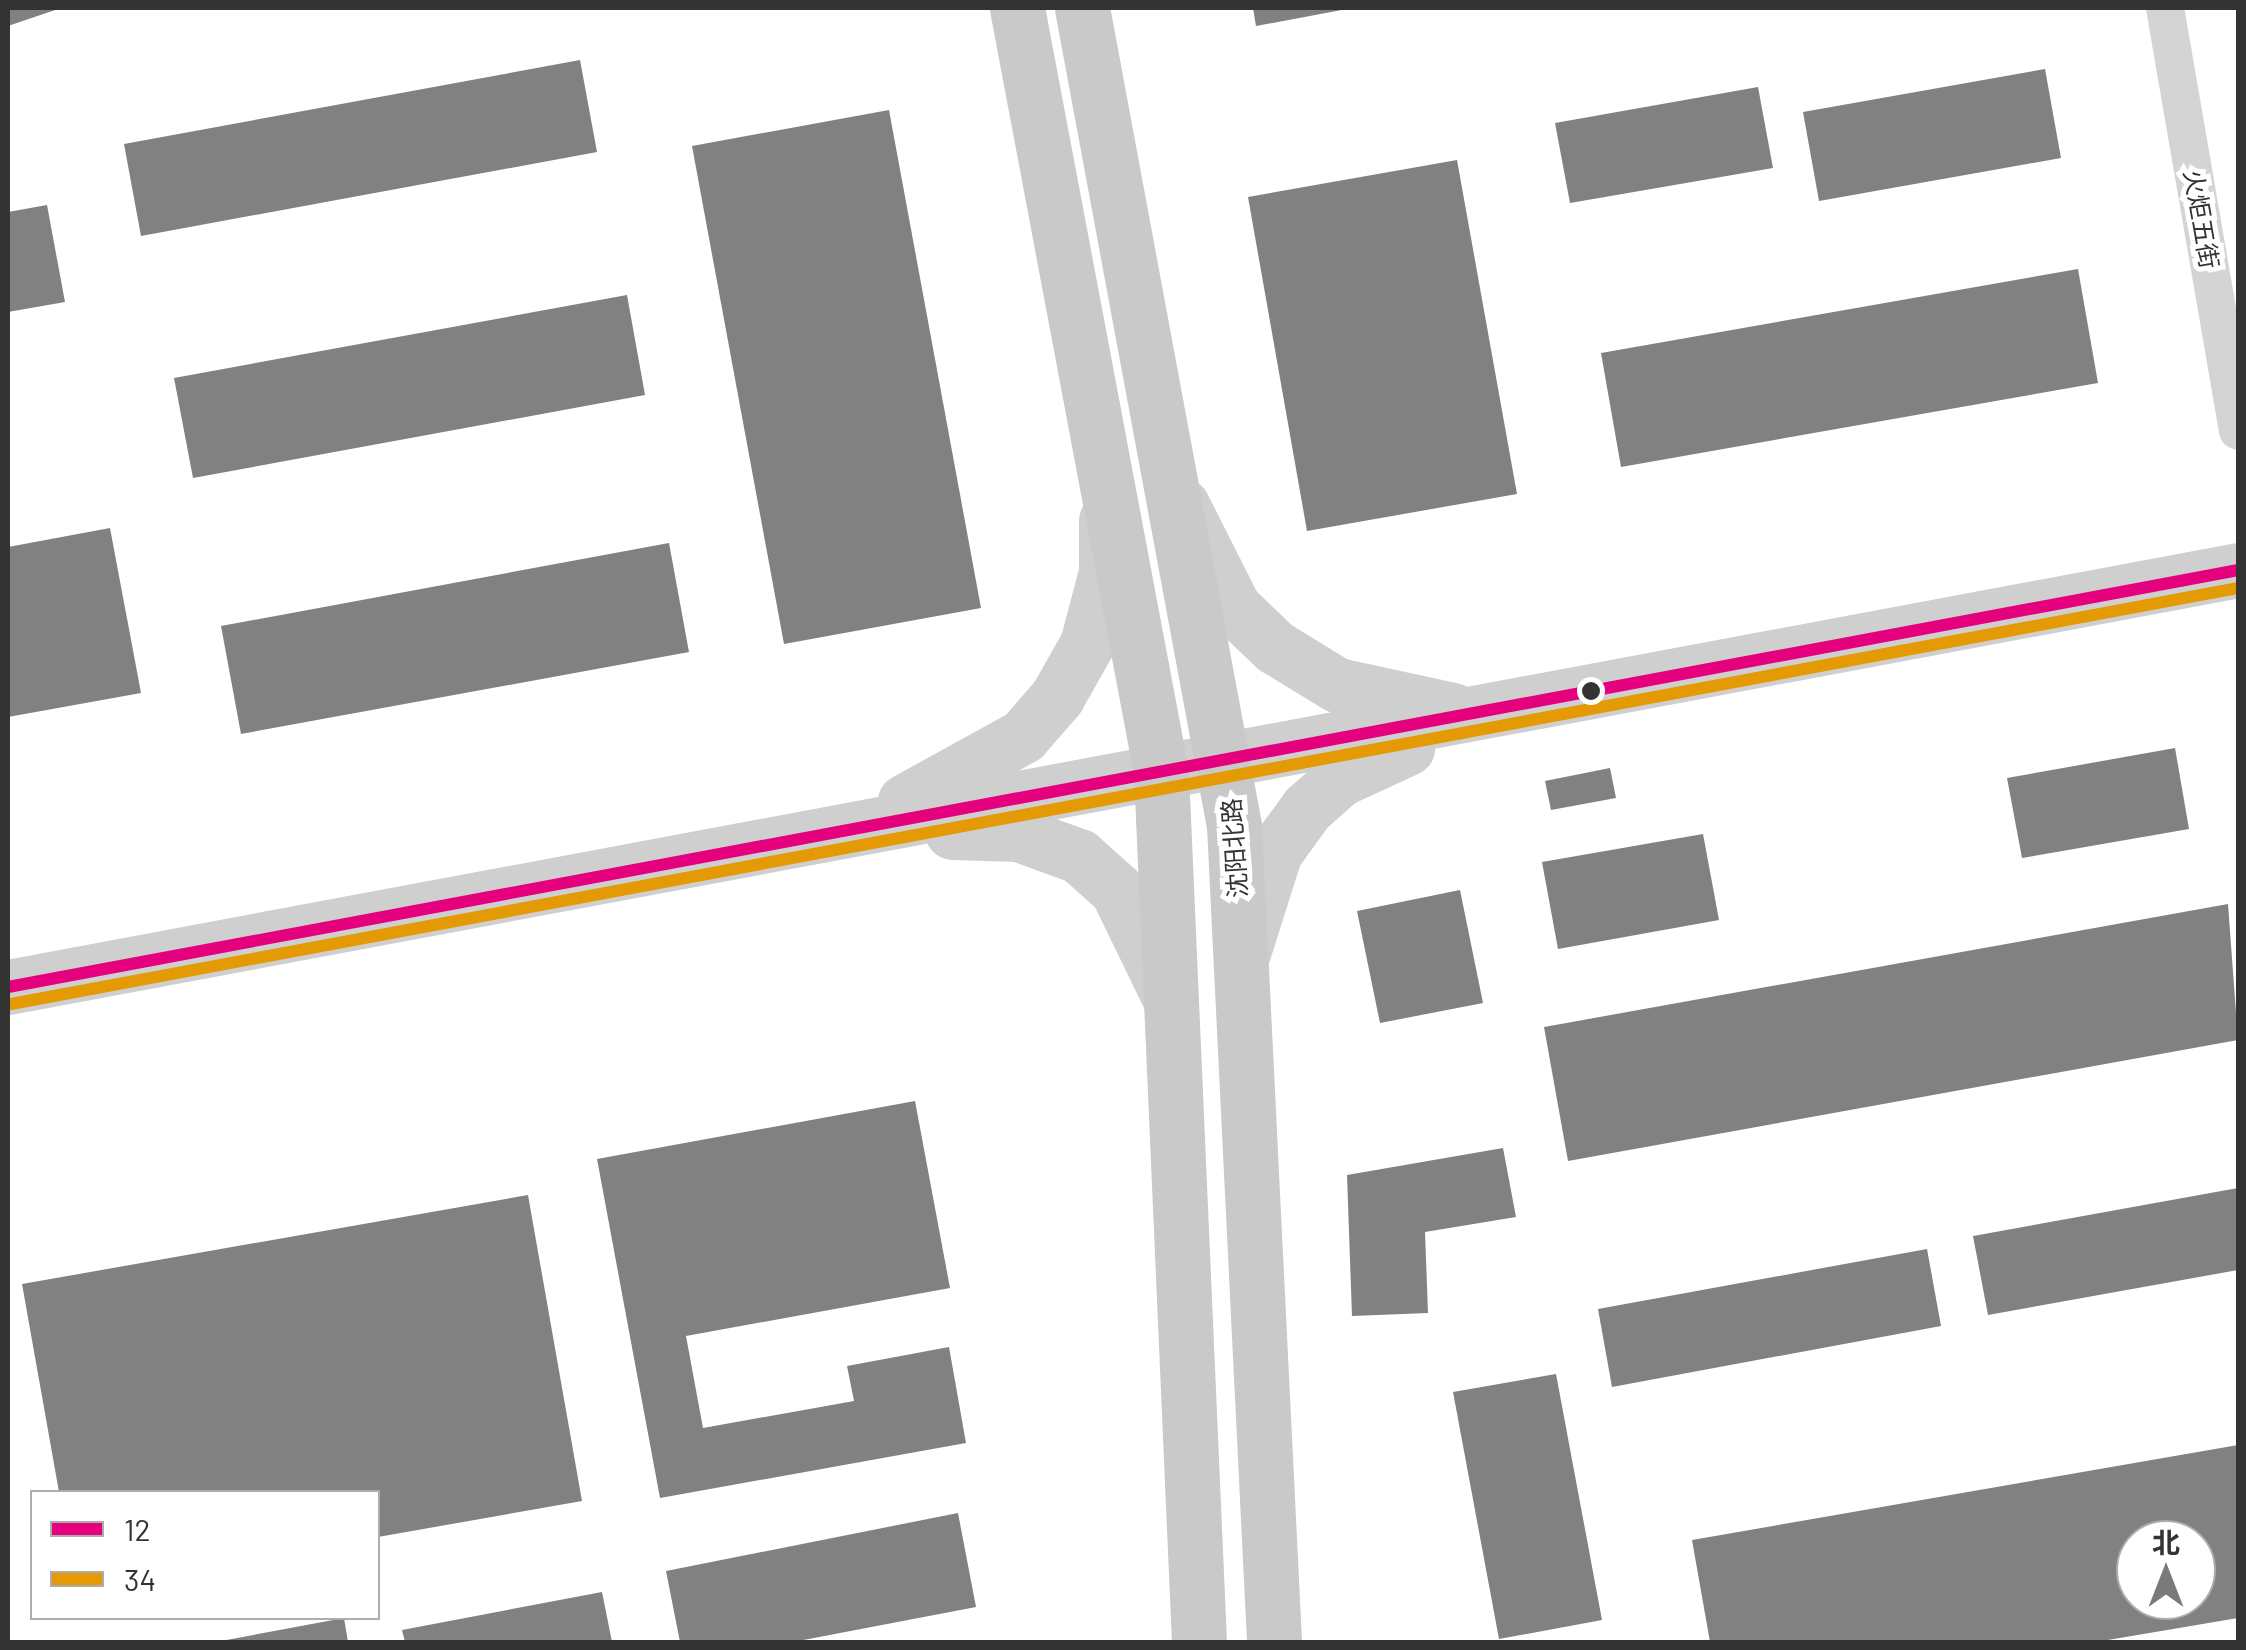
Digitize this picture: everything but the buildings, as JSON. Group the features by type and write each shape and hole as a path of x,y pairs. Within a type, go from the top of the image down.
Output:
{"main road":[{"path":"1017,8 1161,772 1199,1642"},
{"name":"沈阳北路","path":"1082,8 1164,469 1226,763 1240,962 1274,1642"},
{"path":"1164,469 1234,608 1275,648 1337,685 1476,715"},
{"path":"848,829 1023,736 1057,697 1087,644 1106,572 1106,480"},
{"path":"8,986 848,829 1226,763 2238,570"},
{"path":"1240,962 1275,852 1308,808 1340,780 1476,715"},
{"path":"848,829 1018,834 1079,856 1117,890 1171,1000"}],"street":[{"name":"火炬五街","path":"2165,8 2238,431"}],"transit line":[{"name":"12","path":"8,987 2238,570"},
{"name":"34","path":"11,1004 2238,588"}]}
